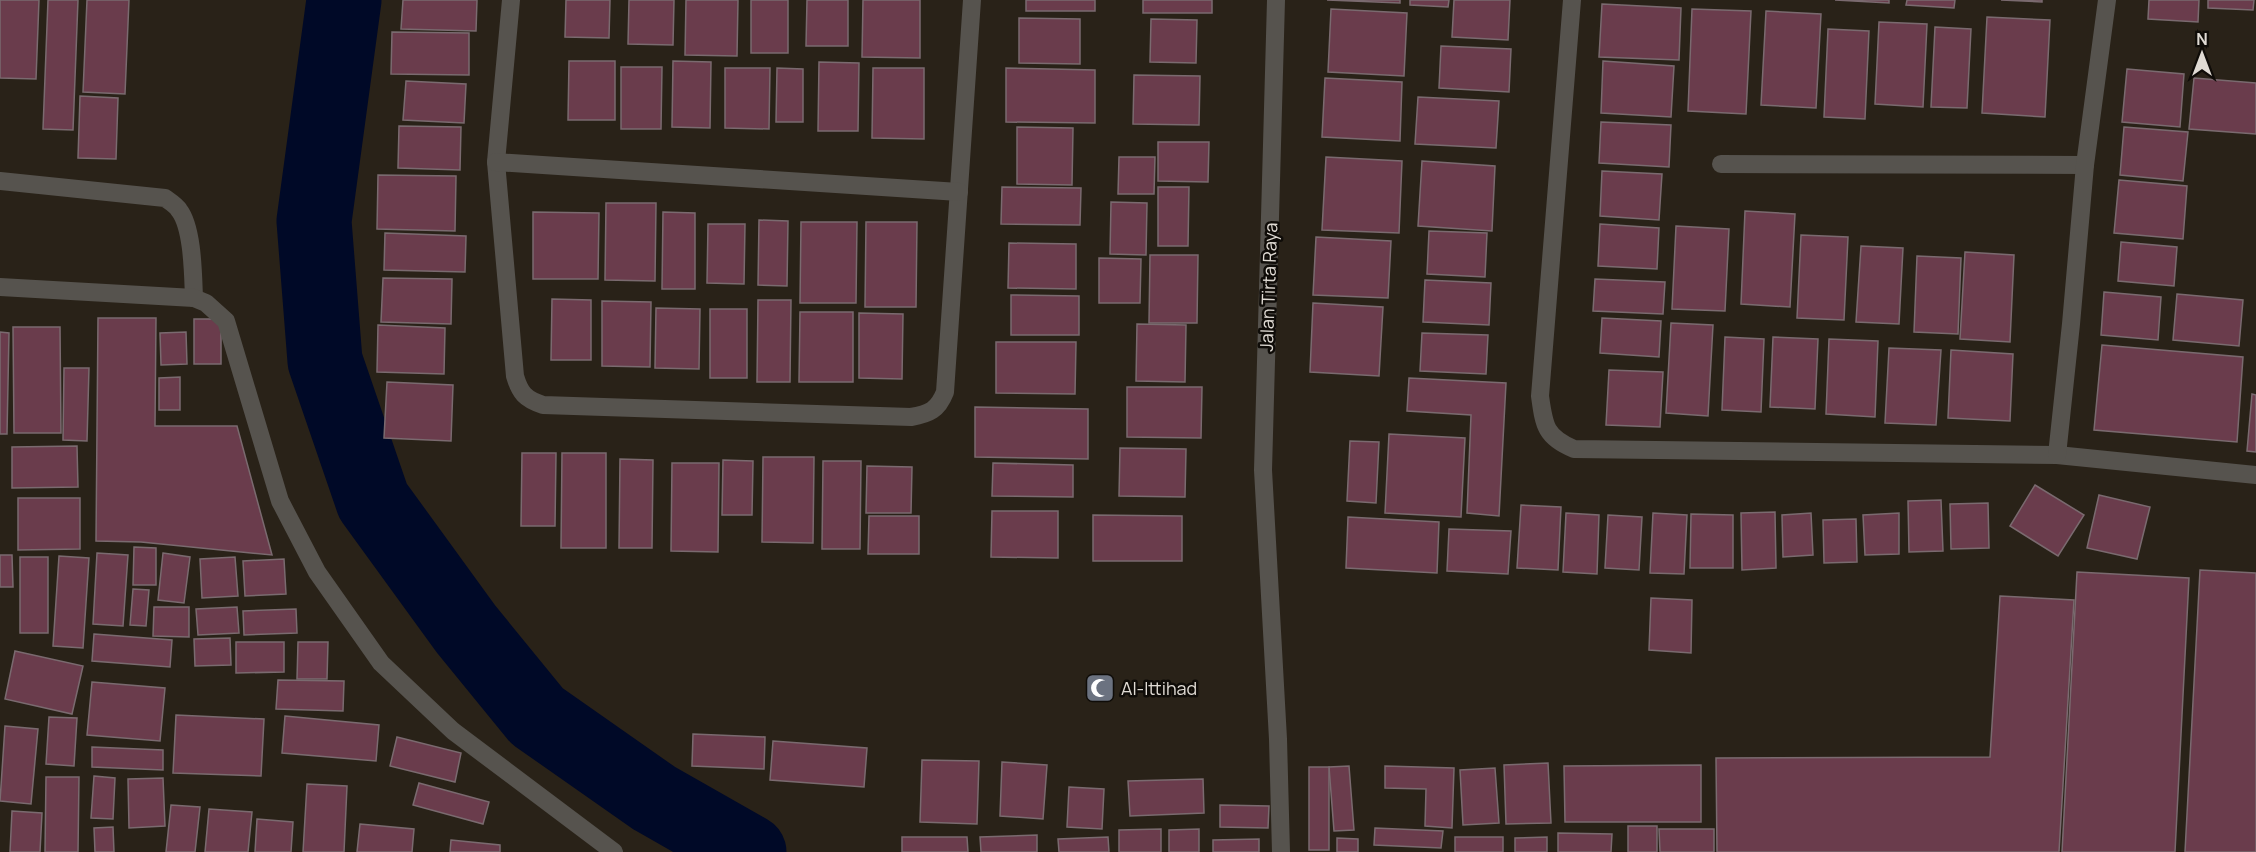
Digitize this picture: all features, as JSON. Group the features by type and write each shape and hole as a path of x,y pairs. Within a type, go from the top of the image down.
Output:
{"street":[{"path":"511,0 496,162 516,376 523,396 543,405 911,417 934,411 945,392 972,0"},
{"name":"Jalan Tirta Raya","path":"1276,0 1263,470 1270,574 1281,852"},
{"path":"1572,0 1540,396 1543,420 1549,434 1559,443 1574,449 2057,455 2256,476"},
{"path":"2057,455 2085,165 2107,0"},
{"path":"496,162 959,192"},
{"path":"1721,164 2085,165"},
{"path":"0,182 165,198 180,210 187,231 191,250 194,298"},
{"path":"0,287 194,298 211,306 226,321 280,501 317,572 381,663 453,731 614,852"}],"building":[{"path":"0,0 39,0 36,79 0,78"},
{"path":"48,0 78,0 73,130 43,129"},
{"path":"87,0 129,0 125,94 83,92"},
{"path":"403,0 477,0 476,31 401,29"},
{"path":"566,0 610,0 609,38 565,37"},
{"path":"629,0 674,0 673,45 628,44"},
{"path":"686,0 738,0 737,56 685,55"},
{"path":"751,0 788,0 788,53 751,53"},
{"path":"807,0 848,0 848,46 806,46"},
{"path":"863,0 920,0 920,58 862,57"},
{"path":"1026,0 1095,0 1095,11 1026,11"},
{"path":"1143,0 1212,0 1212,13 1143,13"},
{"path":"1327,0 1400,0 1400,3"},
{"path":"1410,0 1449,0 1448,7 1410,5"},
{"path":"1454,0 1510,0 1508,40 1452,37"},
{"path":"1835,0 1889,0 1889,3"},
{"path":"1907,0 1955,0 1954,8 1906,5"},
{"path":"2001,0 2042,0 2042,2"},
{"path":"2149,0 2199,0 2198,22 2148,19"},
{"path":"2208,0 2254,0 2253,10 2208,8"},
{"path":"1602,4 1681,8 1679,60 1599,57"},
{"path":"1331,9 1407,13 1404,76 1328,72"},
{"path":"1692,9 1751,11 1746,114 1688,111"},
{"path":"1766,11 1821,14 1816,108 1761,105"},
{"path":"1987,17 2050,20 2045,117 1982,113"},
{"path":"1019,18 1080,19 1080,64 1019,63"},
{"path":"1151,19 1197,20 1196,63 1150,62"},
{"path":"1879,22 1927,24 1923,107 1875,104"},
{"path":"1935,27 1971,29 1967,108 1931,107"},
{"path":"1828,29 1869,31 1865,119 1824,117"},
{"path":"392,32 469,33 469,75 391,74"},
{"path":"1441,46 1511,49 1509,92 1439,88"},
{"path":"569,61 615,61 615,120 568,120"},
{"path":"673,61 711,62 710,128 672,127"},
{"path":"1603,61 1674,66 1671,117 1601,113"},
{"path":"819,62 859,63 858,131 818,131"},
{"path":"621,67 662,67 661,129 621,129"},
{"path":"725,68 770,68 769,129 725,128"},
{"path":"777,68 803,69 803,122 776,122"},
{"path":"873,68 924,68 924,139 872,138"},
{"path":"1006,68 1095,70 1095,123 1006,122"},
{"path":"2127,69 2184,74 2180,127 2122,122"},
{"path":"1134,75 1200,76 1199,125 1133,124"},
{"path":"1325,78 1402,82 1400,141 1322,137"},
{"path":"2194,78 2256,83 2256,134 2189,129"},
{"path":"406,81 466,84 464,123 403,120"},
{"path":"80,96 118,98 116,159 78,158"},
{"path":"1418,97 1499,101 1496,148 1415,144"},
{"path":"1601,122 1671,125 1669,167 1599,163"},
{"path":"399,126 461,127 460,170 398,168"},
{"path":"1017,127 1073,128 1072,185 1017,184"},
{"path":"2124,127 2188,132 2183,181 2120,175"},
{"path":"1158,142 1209,142 1208,182 1158,181"},
{"path":"1119,157 1155,157 1154,194 1118,194"},
{"path":"1326,157 1402,161 1399,233 1322,230"},
{"path":"1422,161 1495,166 1492,231 1418,226"},
{"path":"1602,171 1662,174 1659,220 1600,216"},
{"path":"378,175 456,176 455,231 377,229"},
{"path":"2119,180 2187,186 2183,239 2114,233"},
{"path":"1002,187 1081,188 1080,225 1001,224"},
{"path":"1158,187 1189,187 1188,246 1158,246"},
{"path":"1111,202 1147,203 1146,255 1110,254"},
{"path":"606,203 656,203 655,281 605,280"},
{"path":"1745,211 1795,214 1790,307 1741,304"},
{"path":"533,212 599,213 598,279 533,279"},
{"path":"663,212 695,213 695,289 662,289"},
{"path":"759,220 788,221 787,286 758,285"},
{"path":"801,222 857,222 856,303 800,303"},
{"path":"866,222 917,222 916,307 865,307"},
{"path":"708,224 745,224 744,284 707,283"},
{"path":"1600,224 1659,228 1657,269 1598,266"},
{"path":"1676,226 1729,229 1725,311 1672,309"},
{"path":"1429,231 1487,233 1485,277 1427,274"},
{"path":"385,233 466,236 465,272 384,270"},
{"path":"1801,235 1848,237 1844,320 1797,318"},
{"path":"1316,237 1391,241 1388,298 1313,295"},
{"path":"2121,242 2177,247 2174,286 2118,281"},
{"path":"1009,243 1076,244 1076,289 1008,288"},
{"path":"1861,246 1903,248 1899,324 1856,322"},
{"path":"1965,252 2014,255 2010,342 1960,339"},
{"path":"1150,255 1198,255 1197,323 1149,323"},
{"path":"1917,256 1961,258 1958,334 1914,332"},
{"path":"1099,258 1141,259 1140,303 1099,303"},
{"path":"383,278 452,279 451,324 381,322"},
{"path":"1595,279 1665,282 1663,314 1593,311"},
{"path":"1425,280 1491,283 1489,325 1423,322"},
{"path":"2104,292 2161,297 2158,340 2101,335"},
{"path":"2177,294 2243,300 2239,346 2173,340"},
{"path":"1011,295 1079,296 1079,335 1011,335"},
{"path":"552,299 591,300 591,360 551,360"},
{"path":"758,300 791,300 790,382 757,382"},
{"path":"602,301 651,302 650,367 602,366"},
{"path":"1313,303 1383,307 1379,376 1310,372"},
{"path":"656,308 700,309 699,369 655,368"},
{"path":"710,309 747,309 747,378 710,378"},
{"path":"800,312 853,312 853,382 799,382"},
{"path":"859,313 903,314 902,379 859,378"},
{"path":"98,318 156,318 155,426 237,426 272,555 141,542 96,541"},
{"path":"1602,318 1661,321 1659,357 1600,353"},
{"path":"194,319 221,319 221,364 194,364"},
{"path":"1671,323 1713,325 1708,416 1666,413"},
{"path":"1137,324 1186,325 1185,382 1136,381"},
{"path":"378,325 445,328 444,374 377,372"},
{"path":"13,327 60,327 61,433 14,433"},
{"path":"0,332 9,333 7,434 0,434"},
{"path":"186,332 187,364 161,365 160,333"},
{"path":"1422,333 1488,335 1486,374 1420,371"},
{"path":"1725,337 1764,339 1761,412 1722,410"},
{"path":"1773,337 1818,339 1815,409 1770,407"},
{"path":"1829,339 1878,341 1875,417 1826,414"},
{"path":"996,342 1076,342 1075,394 996,393"},
{"path":"2102,345 2243,357 2237,442 2094,430"},
{"path":"1889,348 1941,350 1936,425 1885,423"},
{"path":"1951,350 2013,354 2010,421 1948,418"},
{"path":"64,368 89,368 87,441 63,440"},
{"path":"1609,370 1663,372 1660,427 1606,425"},
{"path":"180,377 180,410 159,410 159,378"},
{"path":"1409,378 1506,383 1499,516 1467,513 1471,415 1407,411"},
{"path":"387,382 453,385 451,441 384,438"},
{"path":"1127,387 1202,387 1201,438 1127,437"},
{"path":"2252,394 2256,395 2256,452 2247,451"},
{"path":"975,407 1088,409 1088,459 975,457"},
{"path":"1389,434 1465,438 1461,517 1385,513"},
{"path":"1350,441 1379,442 1376,503 1347,501"},
{"path":"77,446 78,487 12,488 12,447"},
{"path":"1120,448 1186,449 1185,497 1119,496"},
{"path":"522,453 556,453 555,526 521,526"},
{"path":"562,453 606,453 606,548 561,548"},
{"path":"763,457 814,457 813,543 762,542"},
{"path":"620,459 653,460 652,548 619,548"},
{"path":"723,460 753,461 752,515 722,515"},
{"path":"823,461 861,461 860,549 822,549"},
{"path":"672,463 719,463 718,552 671,551"},
{"path":"993,463 1073,465 1073,497 992,496"},
{"path":"867,466 912,467 911,513 866,513"},
{"path":"2035,485 2084,515 2058,556 2010,526"},
{"path":"2099,495 2150,507 2137,559 2087,548"},
{"path":"18,498 80,498 80,549 18,550"},
{"path":"1941,500 1943,551 1909,552 1908,501"},
{"path":"1988,503 1989,548 1951,549 1950,504"},
{"path":"1521,505 1561,507 1558,570 1517,568"},
{"path":"992,511 1058,511 1058,558 991,557"},
{"path":"1775,512 1776,568 1742,570 1741,513"},
{"path":"1566,513 1599,515 1597,574 1563,572"},
{"path":"1653,513 1687,515 1684,574 1650,573"},
{"path":"1811,513 1813,555 1783,557 1782,515"},
{"path":"1899,513 1899,554 1865,555 1863,515"},
{"path":"1691,514 1733,515 1733,568 1690,568"},
{"path":"1093,515 1182,516 1182,561 1093,561"},
{"path":"1608,515 1642,517 1639,570 1605,568"},
{"path":"869,516 919,516 919,554 868,554"},
{"path":"1348,517 1439,522 1437,573 1346,568"},
{"path":"1856,519 1857,562 1824,563 1823,520"},
{"path":"1449,529 1511,531 1508,574 1447,571"},
{"path":"134,547 156,548 156,585 133,585"},
{"path":"97,553 128,555 123,626 93,624"},
{"path":"163,553 190,557 184,603 158,600"},
{"path":"0,555 12,555 13,587 0,587"},
{"path":"59,556 89,558 83,648 53,646"},
{"path":"20,557 48,557 48,633 20,633"},
{"path":"235,557 238,596 202,598 200,559"},
{"path":"284,559 286,594 245,596 243,561"},
{"path":"2200,570 2256,573 2256,852 2185,852"},
{"path":"2077,572 2189,578 2175,852 2062,852"},
{"path":"133,589 149,590 146,626 130,625"},
{"path":"2000,596 2074,600 2059,852 1717,852 1716,758 1990,757"},
{"path":"1651,598 1692,600 1691,653 1649,650"},
{"path":"154,607 189,607 189,637 153,636"},
{"path":"237,607 239,633 198,635 196,609"},
{"path":"296,609 297,633 244,635 243,611"},
{"path":"94,634 172,640 170,667 92,661"},
{"path":"230,638 231,665 195,666 194,639"},
{"path":"236,642 284,642 284,672 236,673"},
{"path":"298,642 328,642 327,679 297,679"},
{"path":"15,651 83,666 72,714 5,699"},
{"path":"278,680 344,681 343,711 276,709"},
{"path":"92,682 165,688 160,741 87,735"},
{"path":"176,715 264,719 261,776 173,773"},
{"path":"285,716 379,725 376,761 282,753"},
{"path":"49,717 77,718 74,766 46,764"},
{"path":"5,726 38,729 31,804 0,801"},
{"path":"693,734 765,737 764,769 692,766"},
{"path":"397,737 461,753 455,782 390,766"},
{"path":"773,741 867,748 864,787 770,780"},
{"path":"92,747 163,750 163,770 92,767"},
{"path":"922,760 979,761 977,824 920,822"},
{"path":"1002,762 1047,765 1043,819 1000,816"},
{"path":"1548,763 1551,823 1506,824 1504,765"},
{"path":"1701,765 1701,822 1565,822 1564,766"},
{"path":"1349,766 1354,830 1334,831 1329,767"},
{"path":"1385,766 1454,768 1452,828 1425,826 1426,789 1385,788"},
{"path":"1309,767 1329,767 1329,850 1309,850"},
{"path":"1495,768 1499,823 1463,825 1460,770"},
{"path":"94,776 115,778 113,819 91,818"},
{"path":"46,777 79,777 78,852 45,852"},
{"path":"163,778 165,826 129,828 128,779"},
{"path":"1203,779 1204,813 1130,816 1128,781"},
{"path":"419,783 489,802 483,824 413,805"},
{"path":"307,784 347,786 344,852 303,852"},
{"path":"1069,787 1104,789 1102,829 1067,827"},
{"path":"171,805 200,807 195,852 166,852"},
{"path":"1220,805 1269,806 1268,828 1220,827"},
{"path":"209,809 252,812 248,852 205,852"},
{"path":"12,811 42,813 40,852 10,852"},
{"path":"257,819 293,822 291,852 255,852"},
{"path":"360,824 414,829 412,852 357,852"},
{"path":"1628,826 1657,826 1657,852 1628,852"},
{"path":"113,827 114,852 95,852 94,828"},
{"path":"1375,828 1443,831 1441,848 1374,845"},
{"path":"1161,829 1161,852 1119,852 1119,830"},
{"path":"1199,829 1199,852 1169,852 1169,830"},
{"path":"1659,829 1714,829 1714,852 1660,852"},
{"path":"1558,833 1612,834 1611,852 1558,852"},
{"path":"1037,835 1037,852 981,852 980,837"},
{"path":"902,837 967,837 968,852 902,852"},
{"path":"1108,837 1109,852 1059,852 1058,839"},
{"path":"1455,837 1503,837 1503,852 1455,852"},
{"path":"1547,837 1547,852 1515,852 1515,838"},
{"path":"1337,838 1358,839 1358,852 1337,852"},
{"path":"1259,839 1259,852 1213,852 1213,840"},
{"path":"451,840 500,845 500,852 450,852"}],"waterway":[{"path":"344,0 314,221 325,361 373,501 466,629 537,716 654,798 749,852"}],"place":[{"name":"Al-Ittihad","path":"1100,688"}]}
